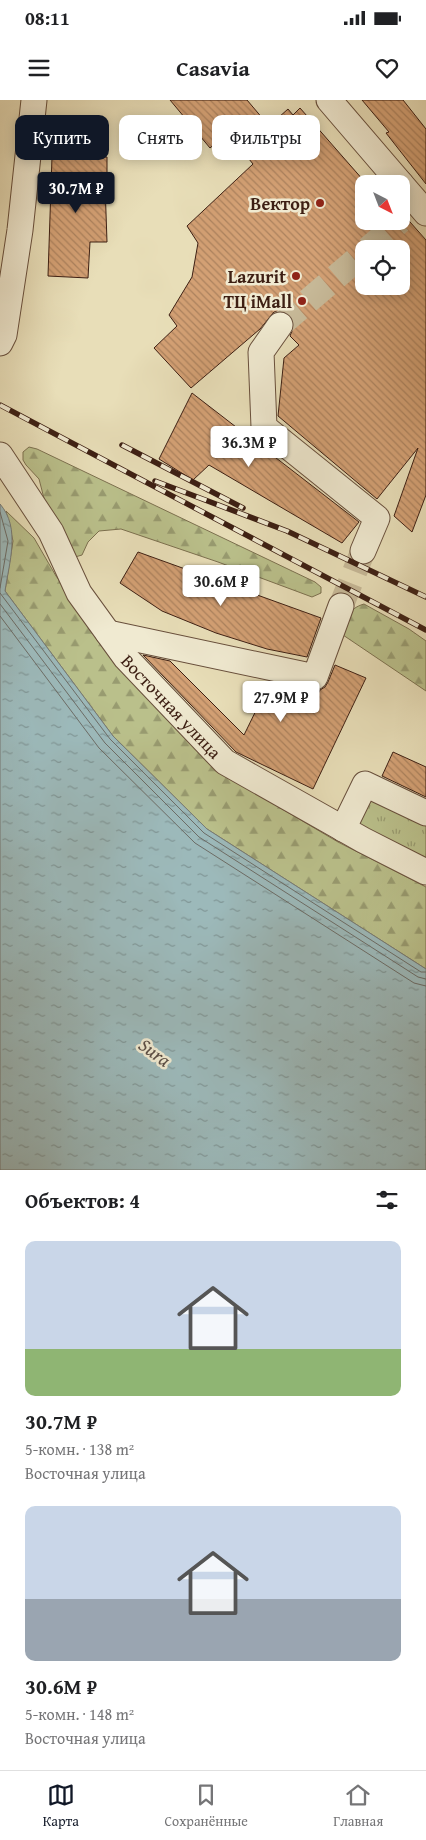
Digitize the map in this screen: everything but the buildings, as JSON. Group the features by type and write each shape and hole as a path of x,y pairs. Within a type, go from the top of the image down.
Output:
{"street":[{"path":"0,343 4,335 20,230 34,100"},
{"path":"329,100 393,175"},
{"path":"410,196 419,209"},
{"path":"280,325 261,352 264,427 377,518 363,551"},
{"name":"Восточная улица","path":"0,455 51,532 79,592 126,658 225,762 343,829 426,872"},
{"path":"108,633 314,677 341,606"},
{"path":"343,829 365,784 426,813"}],"green space":[{"path":"29,447 37,449 315,582 321,587 321,593 312,597 121,529 99,531 88,542 82,555 75,557 46,506 39,479 23,460 23,452"},
{"path":"6,511 34,538 56,576 91,625 228,777 338,842 426,887 426,969 207,829 113,736 5,591 13,541"},
{"path":"364,604 409,629 426,641 426,691 343,635 351,612"},
{"path":"371,796 426,823 426,864 355,830"}],"water":[{"name":"Sura","path":"0,504 6,513 12,535 11,557 5,591 113,736 207,829 426,969 426,1170 0,1170"}],"tunnel":[{"path":"378,240 390,230"},
{"path":"280,325 355,261"},
{"path":"341,606 363,551"}],"railway":[{"path":"0,405 426,630"},
{"path":"122,445 243,508"},
{"path":"155,481 287,531 426,597"}],"place":[{"name":"Вектор","path":"320,203"},
{"name":"Lazurit","path":"296,276"},
{"name":"ТЦ iMall","path":"302,301"}]}
